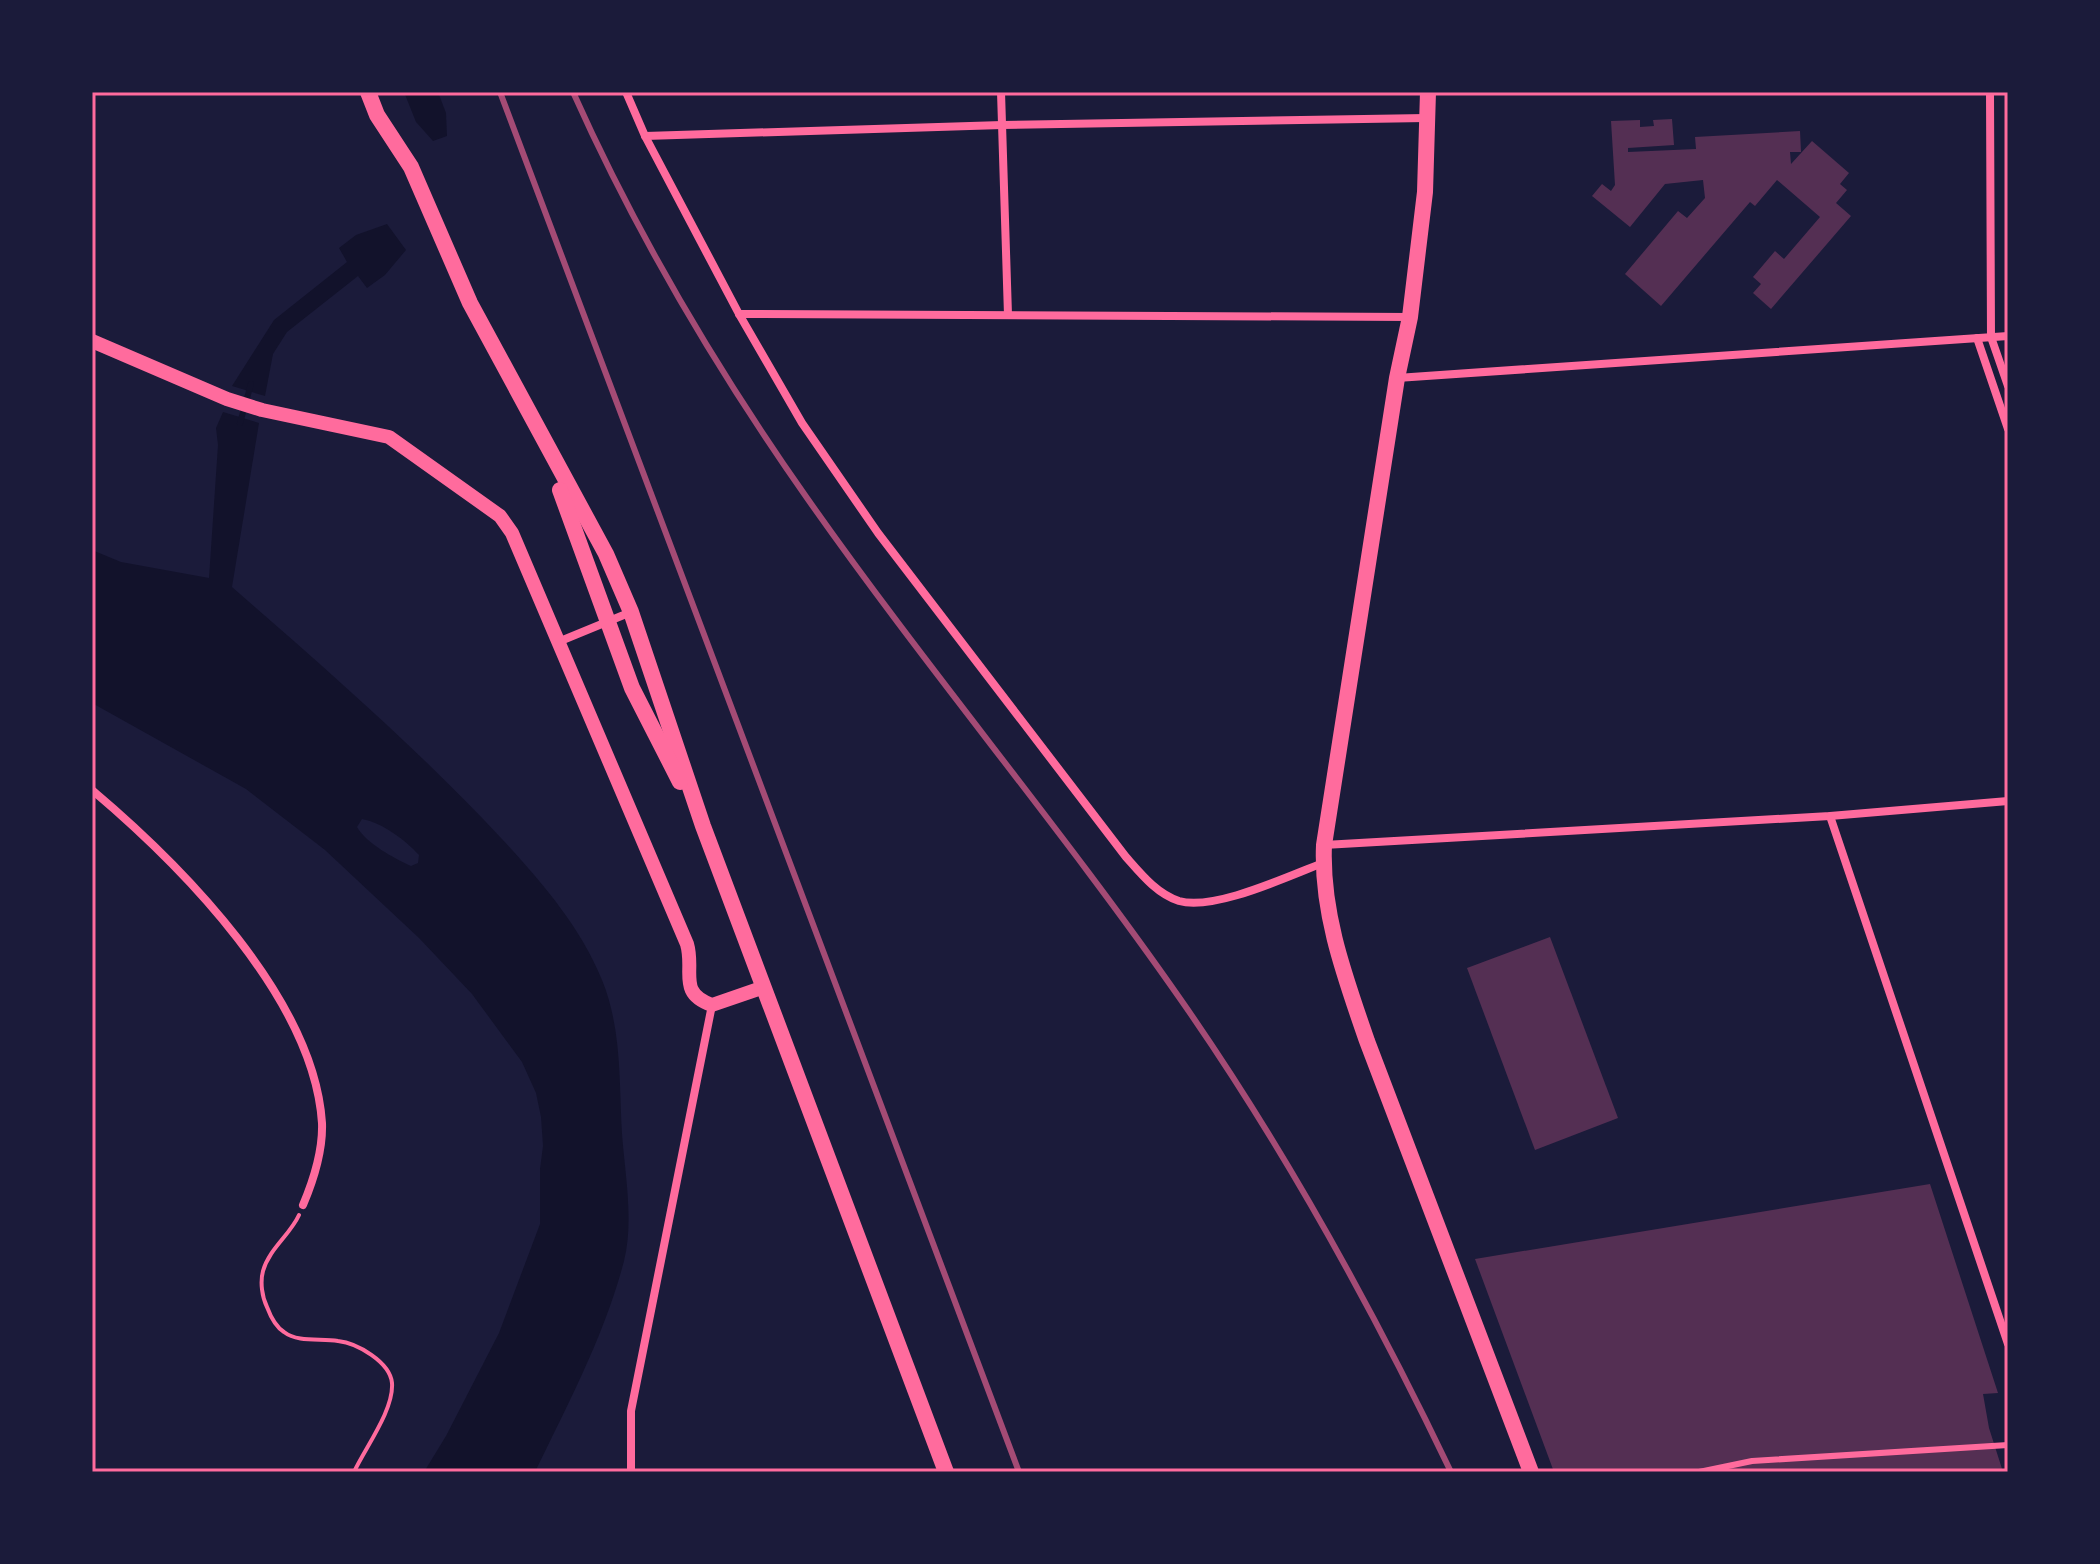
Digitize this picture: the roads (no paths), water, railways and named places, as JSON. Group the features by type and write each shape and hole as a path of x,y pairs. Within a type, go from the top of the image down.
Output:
{"main road":[{"path":"368,92 377,115 411,167 470,303 606,554 631,612 703,826 946,1472"},
{"path":"1420,92 1426,118"},
{"path":"1428,92 1425,192 1410,317 1397,378 1323,863 1329,918 1367,1041 1531,1472"},
{"path":"529,415 574,524 642,710 703,826"}],"street":[{"path":"626,92 645,136 739,314 802,423 878,533 1146,880 1178,900 1204,903 1242,894 1323,863"},
{"path":"1001,92 1008,315"},
{"path":"1990,92 1991,337 2008,386"},
{"path":"645,136 1002,125 1426,118"},
{"path":"739,314 1410,317"},
{"path":"1397,378 2008,336"},
{"path":"1977,338 2008,429"},
{"path":"92,341 227,399 262,410 389,437 492,509 512,533 687,944 691,957 690,989 702,1002 712,1005 764,987"},
{"path":"558,642 631,612"},
{"path":"92,790 148,839 195,889 243,948 287,1015 311,1069 322,1126 320,1151 303,1205"},
{"path":"1324,845 1830,816 2008,801"},
{"path":"1830,816 2008,1344"},
{"path":"631,1472 631,1411 712,1005"}],"lane":[{"path":"1699,1472 1752,1461 2008,1445"},
{"path":"1752,1461 1756,1472"}],"waterway":[{"path":"240,423 251,384"}],"railway":[{"path":"500,92 1019,1472"},
{"path":"573,92 651,250 741,401 899,625 1136,936 1256,1114 1359,1290 1451,1472"}]}
